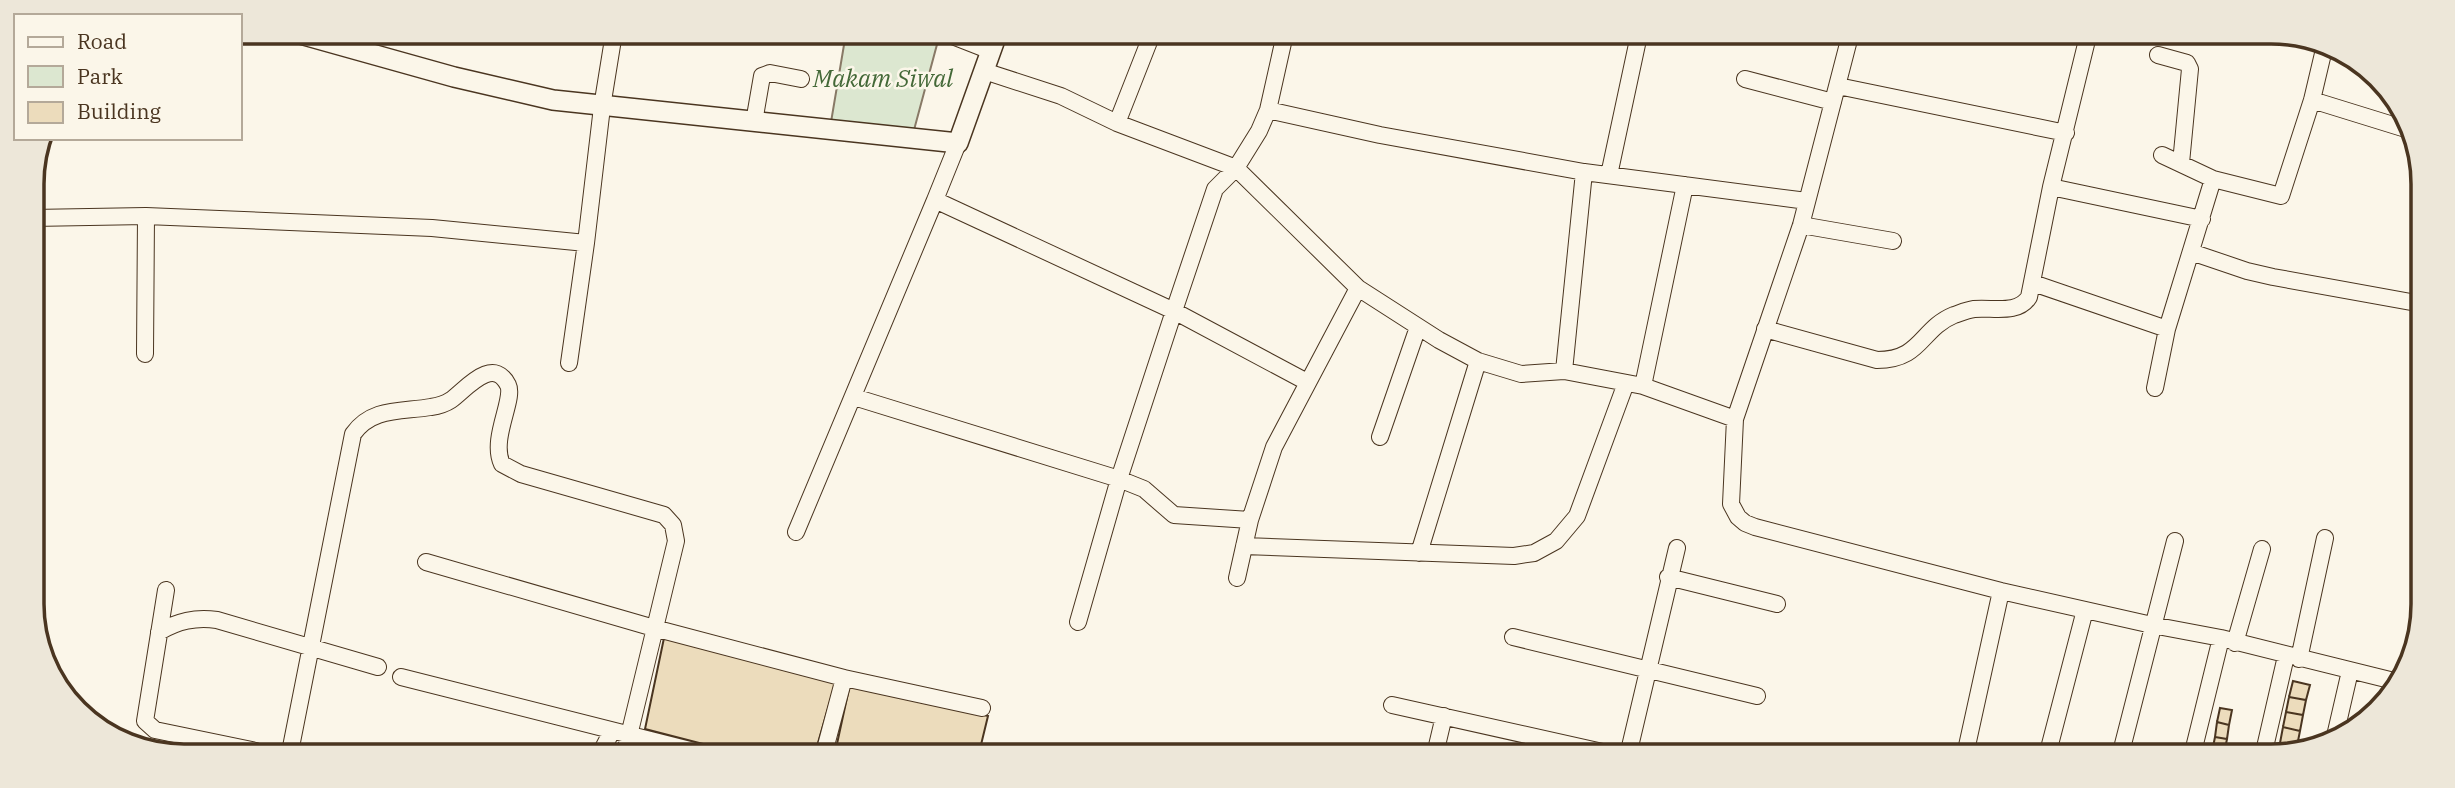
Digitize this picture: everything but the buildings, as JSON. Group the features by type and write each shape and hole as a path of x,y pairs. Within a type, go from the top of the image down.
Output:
{"street":[{"path":"336,44 454,77 553,100 958,144"},
{"path":"569,363 612,44"},
{"path":"796,532 958,144 993,44"},
{"path":"1117,123 1148,44"},
{"path":"1078,622 1119,479 1215,189 1236,168 1259,131 1268,110 1282,44"},
{"path":"1609,175 1637,44"},
{"path":"1848,44 1801,225 1735,424 1731,504 1733,510 1745,523 2001,591 2228,640 2389,680"},
{"path":"1765,329 1877,360 1893,360 1917,347 1935,327 1950,317 1972,309 2024,305 2033,282 2051,187 2086,44"},
{"path":"2162,155 2213,179 2281,196 2312,100 2323,53"},
{"path":"2158,55 2187,63 2190,69 2181,163"},
{"path":"984,71 1060,96 1117,123 1236,168 1358,288 1418,327 1478,361 1521,374 1564,371 1643,386 1735,424"},
{"path":"754,122 762,76 770,73 801,79"},
{"path":"1745,79 2066,133"},
{"path":"2312,100 2399,127"},
{"path":"1268,110 1380,135 1584,172 1807,201"},
{"path":"1564,371 1584,172"},
{"path":"2155,388 2167,329 2213,179"},
{"path":"1643,386 1685,185"},
{"path":"2051,187 2202,219"},
{"path":"935,200 1174,311 1307,382"},
{"path":"44,218 146,216 463,229 586,243"},
{"path":"145,354 146,216"},
{"path":"1801,225 1894,241"},
{"path":"2191,252 2260,274 2411,302"},
{"path":"2033,282 2167,329"},
{"path":"1237,578 1250,520 1275,447 1358,288"},
{"path":"1380,437 1418,327"},
{"path":"1419,553 1478,361"},
{"path":"292,744 350,442 358,427 371,417 391,411 426,408 449,401 482,375 493,374 509,386 510,395 499,440 499,458 509,469 668,518 675,532 676,541 627,744"},
{"path":"1244,546 1524,556 1534,553 1556,541 1577,516 1626,383"},
{"path":"854,397 1119,479 1144,489 1174,515 1250,520"},
{"path":"2267,744 2326,538"},
{"path":"2123,744 2175,541"},
{"path":"1631,744 1677,548"},
{"path":"2196,744 2228,640 2262,549"},
{"path":"426,562 654,628 844,678 982,708"},
{"path":"1668,577 1777,604"},
{"path":"166,590 145,721 155,730 222,744"},
{"path":"1967,744 2001,591"},
{"path":"2050,744 2085,610"},
{"path":"159,632 172,624 202,618 217,620 378,667"},
{"path":"1513,637 1757,696"},
{"path":"2337,727 2350,671"},
{"path":"401,677 668,744"},
{"path":"826,744 844,678"},
{"path":"1392,705 1567,744"},
{"path":"1437,744 1444,716"},
{"path":"605,744 612,732"}],"green space":[{"name":"Makam Siwal","path":"844,44 937,44 914,130 831,122"}]}
